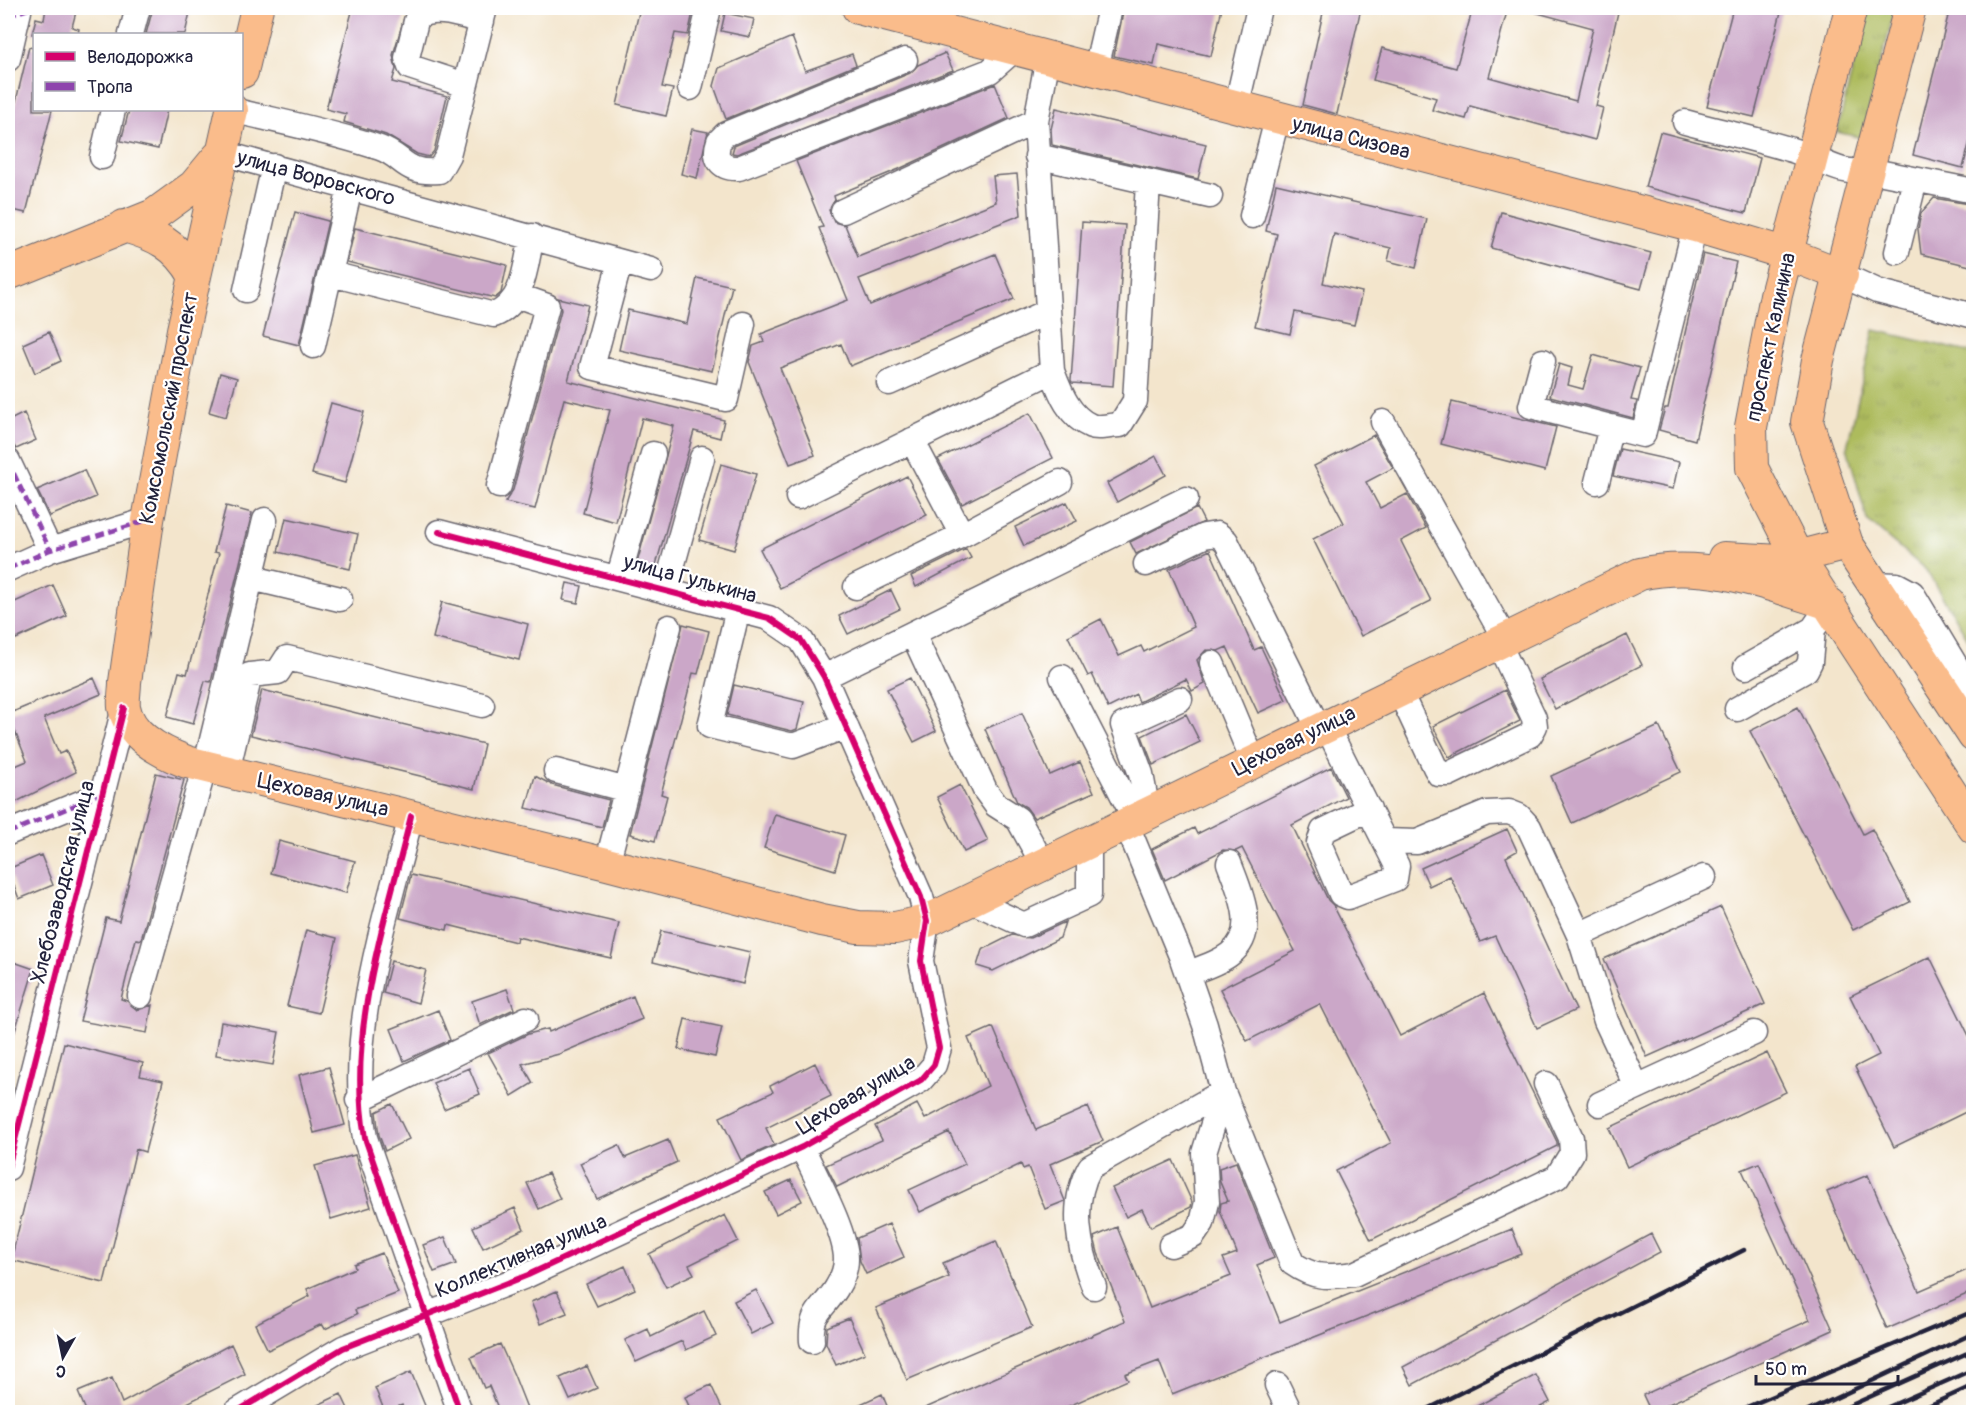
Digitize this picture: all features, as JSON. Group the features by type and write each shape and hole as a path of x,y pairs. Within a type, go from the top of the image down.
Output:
{"main road":[{"path":"243,68 257,8"},
{"name":"улица Сизова","path":"858,8 913,14 1016,48 1236,108 1695,226 1788,254 1842,275"},
{"name":"проспект Калинина","path":"1851,8 1776,295 1751,426 1752,468 1798,558 1821,616 1974,828"},
{"path":"1910,8 1818,360 1807,422 1847,544 1974,736"},
{"name":"Комсомольский проспект","path":"124,708 127,649 148,520 194,275 232,111"},
{"name":"улица Воровского","path":"8,274 169,206 206,174 222,153"},
{"path":"124,226 165,241 184,258 194,275"},
{"name":"Цеховая улица","path":"124,708 142,737 158,749 215,769 608,864 822,920 858,927 895,928 927,921 1640,574 1664,569 1685,561 1707,558 1781,561 1847,544"},
{"name":"Цеховая улица","path":"1664,569 1728,574 1758,581 1821,616"},
{"path":"1821,616 1873,584"}],"street":[{"path":"131,33 138,8"},
{"path":"690,88 709,8"},
{"path":"1096,69 1110,8"},
{"path":"1236,108 1259,8"},
{"path":"236,111 384,149 405,166 427,172 439,171 445,164 483,14 439,10 428,11 418,16 407,57 410,67 465,85"},
{"path":"8,59 19,11"},
{"path":"905,60 726,134 719,141 717,158 728,169 739,168 990,71 1016,48"},
{"path":"1048,57 1036,121 1052,371 1061,396 1075,414 1092,427 1119,425 1135,401 1148,183"},
{"path":"102,157 113,111"},
{"path":"1252,216 1277,119"},
{"path":"843,212 1036,121"},
{"path":"1685,122 1812,158 1848,172 1868,170 1964,189"},
{"name":"улица Воровского","path":"222,153 651,270"},
{"path":"1037,156 1210,196"},
{"path":"246,290 274,166"},
{"path":"1897,252 1914,180"},
{"path":"313,346 350,188"},
{"path":"1543,361 1531,406 1644,435 1695,226"},
{"path":"331,274 494,315 505,310 519,296 532,236"},
{"path":"620,262 592,367 726,399 743,324"},
{"path":"1842,275 1877,291 1974,316"},
{"path":"499,486 547,306 519,296"},
{"path":"889,383 1047,312"},
{"path":"798,496 1052,371"},
{"path":"1383,422 1502,641 1534,718 1535,726 1530,735 1449,774 1439,774 1399,690"},
{"path":"1597,482 1611,427"},
{"path":"912,440 962,535"},
{"path":"619,576 653,454"},
{"path":"666,589 702,458"},
{"path":"8,461 50,550"},
{"path":"856,587 962,535 1060,482"},
{"path":"824,677 1186,500"},
{"path":"8,569 50,550 148,520"},
{"path":"215,769 265,520"},
{"name":"улица Гулькина","path":"439,532 619,576 769,618 801,640 824,677 905,856 927,921"},
{"path":"1146,564 1204,536 1217,534 1226,541 1323,727 1369,809 1397,866 1395,879 1354,897 1341,894 1319,843 1319,837 1323,831 1369,809"},
{"path":"252,578 340,599"},
{"path":"1873,584 1898,585 1912,592 1974,696"},
{"path":"738,609 710,726 793,746 846,726"},
{"path":"1746,667 1821,616"},
{"path":"1737,709 1806,670 1821,616"},
{"path":"608,864 669,627"},
{"path":"913,634 985,790 1006,814 1018,819 1043,864"},
{"path":"140,996 215,769 250,675 278,672 287,658 482,705"},
{"path":"1212,663 1253,761"},
{"path":"1062,677 1138,818 1205,1025 1223,1092 1292,1263 1310,1275 1332,1277 1354,1274 1557,1178 1572,1154 1571,1138 1546,1084"},
{"path":"1138,818 1145,796 1141,774 1123,726 1180,699"},
{"name":"Хлебозаводская улица","path":"8,1168 124,708"},
{"path":"556,771 627,790"},
{"path":"8,833 102,794"},
{"path":"1385,841 1417,842 1487,813 1509,812 1519,816 1529,827 1579,935 1606,1021 1636,1087"},
{"path":"411,816 367,999 358,1100 365,1138 424,1315 460,1413"},
{"path":"970,900 1024,925 1089,895 1089,841"},
{"path":"1187,974 1231,954 1242,938 1246,922 1244,903 1229,863"},
{"path":"1579,935 1704,877"},
{"name":"Цеховая улица","path":"725,1183 802,1147 921,1080 934,1065 939,1048 921,961 927,921"},
{"path":"358,1100 526,1019"},
{"path":"1600,1104 1754,1033"},
{"path":"1171,1245 1193,1236 1202,1223 1207,1202 1204,1154 1223,1092"},
{"path":"1094,1287 1084,1263 1077,1210 1080,1185 1090,1167 1223,1092"},
{"path":"802,1147 842,1235 846,1258 843,1273 835,1290 816,1313 811,1327 812,1341"},
{"name":"Коллективная улица","path":"236,1413 343,1348 528,1275 725,1183"},
{"path":"1278,1385 1290,1413"}],"green space":[{"path":"1868,8 1895,8 1862,138 1837,132"},
{"path":"1874,330 1973,353 1973,647 1926,570 1867,520 1847,447"}],"building":[{"path":"46,8 77,8 72,27 79,29 78,33 32,34 36,18 44,20"},
{"path":"153,8 191,8 185,33 146,33"},
{"path":"353,8 407,8 393,55 396,69 392,82 447,96 434,151 429,157 417,154 386,135 344,122 346,114 326,109"},
{"path":"640,8 694,8 688,35 675,33 662,87 673,89 666,116 617,105"},
{"path":"1124,8 1222,8 1211,56 1158,44 1154,65 1114,56"},
{"path":"1324,8 1361,8 1337,114 1303,105"},
{"path":"1473,8 1508,8 1489,77 1576,101 1593,28 1534,12 1534,8 1619,8 1596,106 1603,108 1595,140 1470,106 1466,119 1432,110 1436,98 1373,80 1382,48 1456,68"},
{"path":"1733,8 1782,8 1754,117 1707,106"},
{"path":"1950,8 1974,8 1974,125 1963,168 1913,155"},
{"path":"725,13 754,19 750,37 721,31"},
{"path":"792,37 805,71 852,54 856,65 726,119 714,86 719,68"},
{"path":"29,47 33,48 33,111 52,111 26,213 8,209 8,134"},
{"path":"945,53 953,70 737,154 732,153 734,146 910,73 918,65"},
{"path":"995,84 1009,118 899,169 834,196 835,200 829,210 834,222 845,225 858,257 996,202 993,176 1017,174 1021,215 859,279 870,305 995,254 1014,299 850,366 841,344 780,368 815,455 790,464 749,362 753,346 764,342 761,334 848,300 819,228 823,227 796,161"},
{"path":"1056,108 1206,144 1198,179 1052,145 1051,129"},
{"path":"129,111 167,111 158,149 121,141"},
{"path":"692,129 708,132 697,178 681,174"},
{"path":"1660,132 1760,158 1746,213 1645,187"},
{"path":"1276,184 1427,219 1416,268 1388,261 1391,248 1334,234 1323,283 1362,292 1354,325 1295,312 1290,334 1255,326 1277,234 1266,231"},
{"path":"1934,198 1974,205 1974,267 1921,254 1918,229 1921,213"},
{"path":"295,212 328,221 299,345 263,336"},
{"path":"1501,212 1651,253 1641,289 1491,248"},
{"path":"1082,222 1125,225 1113,386 1072,383 1071,381"},
{"path":"355,228 507,265 501,293 495,298 347,262"},
{"path":"1703,254 1736,262 1695,440 1659,430 1665,408 1668,408"},
{"path":"697,278 732,286 712,371 619,350 628,310 687,324"},
{"path":"558,298 588,305 568,381 724,420 720,438 694,431 654,572 636,567 674,426 642,418 616,522 583,513 610,410 564,399 535,509 505,502 513,490 561,310"},
{"path":"49,332 61,361 35,373 23,344"},
{"path":"1593,355 1640,368 1631,400 1637,401 1633,418 1550,396 1559,364 1572,368 1568,385 1583,389"},
{"path":"220,373 237,378 226,417 209,412"},
{"path":"1452,402 1556,427 1545,471 1441,444"},
{"path":"331,403 364,412 345,483 312,474"},
{"path":"24,413 36,440 16,449 8,435 8,421"},
{"path":"1030,413 1053,458 962,504 938,459"},
{"path":"1374,435 1393,468 1366,482 1380,508 1407,494 1426,528 1401,541 1431,601 1361,636 1313,539 1344,523 1314,466"},
{"path":"1620,449 1679,462 1673,489 1613,476"},
{"path":"1156,456 1166,475 1117,502 1107,483"},
{"path":"721,464 756,474 734,550 699,540"},
{"path":"84,470 96,497 50,516 37,490"},
{"path":"907,476 927,515 780,588 760,549"},
{"path":"1067,502 1077,521 1024,546 1015,527"},
{"path":"226,506 252,513 211,682 205,681 193,724 167,717 179,672 187,674 219,553 214,552"},
{"path":"1197,508 1204,522 1136,554 1130,542"},
{"path":"286,518 358,534 350,569 278,552"},
{"path":"966,549 971,558 916,587 911,576"},
{"path":"1210,550 1254,650 1261,647 1286,700 1258,713 1227,647 1218,651 1206,650 1197,660 1205,684 1192,691 1186,679 1139,702 1136,694 1108,708 1092,674 1088,676 1068,636 1101,619 1119,656 1141,646 1144,652 1194,627 1169,569"},
{"path":"567,583 582,586 578,603 563,600"},
{"path":"53,585 67,616 16,639 8,621 8,605"},
{"path":"891,590 900,609 848,634 839,616"},
{"path":"442,602 528,624 519,660 433,638"},
{"path":"683,624 709,631 698,674 693,673 661,794 667,796 655,841 630,834"},
{"path":"1627,635 1642,665 1555,709 1540,679"},
{"path":"94,678 101,694 44,718 59,754 66,751 76,772 14,803 8,787 8,769 27,761 8,714"},
{"path":"910,678 936,731 914,742 887,689"},
{"path":"734,685 804,702 797,729 792,731 727,715"},
{"path":"262,690 484,744 474,789 251,735"},
{"path":"1505,690 1520,721 1449,757 1433,726"},
{"path":"1798,707 1863,834 1872,829 1910,902 1853,930 1750,731"},
{"path":"1022,713 1050,775 1080,762 1094,792 1034,818 1026,807 1017,802 985,729"},
{"path":"1186,714 1200,742 1153,765 1142,736"},
{"path":"1659,726 1681,772 1572,823 1551,776"},
{"path":"1331,767 1346,797 1292,825 1328,900 1333,905 1400,1036 1484,993 1557,1142 1557,1146 1371,1240 1336,1171 1391,1143 1320,1004 1247,1041 1220,989 1295,951 1242,848 1236,851 1223,850 1165,880 1152,849 1194,828 1197,834"},
{"path":"156,773 184,780 141,940 136,939 121,999 137,1010 152,1005 147,1033 80,1021 106,918 119,921"},
{"path":"535,776 552,785 609,800 602,827 526,808"},
{"path":"960,785 988,841 964,852 937,797"},
{"path":"775,814 845,835 835,870 764,848"},
{"path":"1507,829 1517,851 1506,857 1576,1010 1537,1028 1495,936 1480,942 1450,876 1429,886 1421,868"},
{"path":"279,841 355,861 346,893 271,873"},
{"path":"41,855 53,885 19,899 8,869"},
{"path":"411,875 619,923 611,958 517,937 516,942 448,925 447,930 400,918"},
{"path":"1721,907 1765,1004 1647,1057 1604,959"},
{"path":"1065,922 1060,938 993,971 977,966 982,950 1012,935 1030,938"},
{"path":"306,930 337,938 319,1013 287,1006"},
{"path":"661,931 750,952 743,984 653,962"},
{"path":"1930,957 1974,1046 1974,1108 1894,1147 1855,1067 1879,1055 1850,996"},
{"path":"8,960 34,969 11,1044 8,1043"},
{"path":"391,961 426,970 418,1003 383,993"},
{"path":"507,989 514,1009 480,1025 472,1001"},
{"path":"633,996 642,1019 559,1054 522,1064 533,1083 512,1096 488,1053 528,1034 548,1029 549,1032"},
{"path":"438,1010 450,1040 404,1061 391,1029"},
{"path":"685,1019 722,1027 715,1057 678,1049"},
{"path":"221,1022 279,1032 273,1065 216,1055"},
{"path":"993,1027 1036,1130 1088,1107 1103,1141 1050,1164 1065,1201 1045,1209 1028,1167 1023,1169 1021,1164 920,1212 909,1190 965,1164 949,1132 837,1187 826,1165 882,1140 875,1126 917,1104 925,1119 988,1086 968,1038"},
{"path":"64,1043 143,1063 140,1076 163,1081 145,1152 136,1149 104,1283 11,1260"},
{"path":"1767,1053 1786,1092 1627,1167 1609,1128"},
{"path":"815,1063 831,1096 766,1128 774,1145 741,1160 720,1117 773,1092 770,1086"},
{"path":"329,1067 345,1125 314,1133 299,1075"},
{"path":"469,1068 480,1094 444,1109 433,1083"},
{"path":"392,1104 409,1139 385,1151 379,1135 376,1112"},
{"path":"668,1140 677,1162 597,1199 580,1163 619,1145 625,1158"},
{"path":"355,1155 371,1207 331,1219 315,1166"},
{"path":"1173,1160 1192,1202 1191,1207 1151,1227 1142,1209 1126,1217 1112,1188"},
{"path":"1236,1162 1274,1258 1257,1265 1280,1322 1512,1229 1522,1254 1172,1394 1159,1361 1125,1374 1128,1380 1053,1413 914,1413 1125,1321 1094,1237 1117,1227 1150,1308 1231,1276 1223,1258 1237,1253 1220,1211 1221,1203 1228,1201 1220,1182 1219,1168"},
{"path":"1759,1163 1833,1330 1651,1412 1643,1395 1810,1320 1742,1170"},
{"path":"548,1173 560,1199 539,1209 527,1183"},
{"path":"1868,1175 1919,1291 1974,1267 1974,1291 1887,1329 1827,1192"},
{"path":"791,1180 802,1201 776,1214 765,1192"},
{"path":"515,1208 524,1229 483,1248 473,1227"},
{"path":"725,1215 738,1241 689,1265 694,1274 666,1287 649,1254"},
{"path":"889,1224 904,1257 866,1274 860,1261 857,1238"},
{"path":"1651,1234 1660,1252 1412,1385 1403,1367"},
{"path":"445,1237 456,1264 434,1272 423,1245"},
{"path":"996,1241 1032,1327 907,1380 876,1308 949,1277 943,1263"},
{"path":"382,1253 398,1293 355,1310 357,1314 325,1329 322,1324 268,1350 255,1324 310,1296 307,1289 355,1268 354,1264"},
{"path":"625,1266 635,1289 597,1306 586,1284"},
{"path":"756,1290 773,1323 751,1334 734,1301"},
{"path":"557,1291 567,1313 540,1324 531,1302"},
{"path":"704,1311 716,1336 686,1350 682,1341 636,1362 625,1340 648,1329 651,1337"},
{"path":"849,1318 865,1353 836,1365 826,1343 827,1327"},
{"path":"231,1344 245,1374 183,1405 186,1413 87,1413 78,1392 112,1378 122,1403"},
{"path":"500,1344 529,1413 500,1413 489,1386 484,1388 471,1357"},
{"path":"587,1366 597,1388 570,1400 560,1378"},
{"path":"411,1372 428,1413 405,1413 402,1405 385,1412 375,1388"},
{"path":"1536,1375 1550,1402 1529,1413 1464,1413"},
{"path":"711,1385 724,1413 692,1413 685,1397"},
{"path":"341,1394 350,1413 301,1413"},
{"path":"882,1394 890,1413 841,1413"}],"railway":[{"path":"1422,1412 1744,1250"},
{"path":"1735,1412 1974,1311"},
{"path":"1806,1412 1974,1333"},
{"path":"1836,1412 1974,1350"},
{"path":"1877,1412 1974,1369"},
{"path":"1915,1412 1974,1385"}],"marked path":[{"path":"8,16 31,8"},
{"path":"8,461 50,550"},
{"path":"8,569 50,550 148,520"},
{"path":"8,833 102,794"}],"cycle path":[{"path":"236,1412 343,1348 528,1275 802,1147 921,1080 934,1065 939,1048 921,961 927,921 921,897 824,677 801,640 769,618 439,532"},
{"path":"8,1168 124,708"},
{"path":"411,816 380,935 372,976 361,1057 360,1098 365,1138 460,1412"}]}
